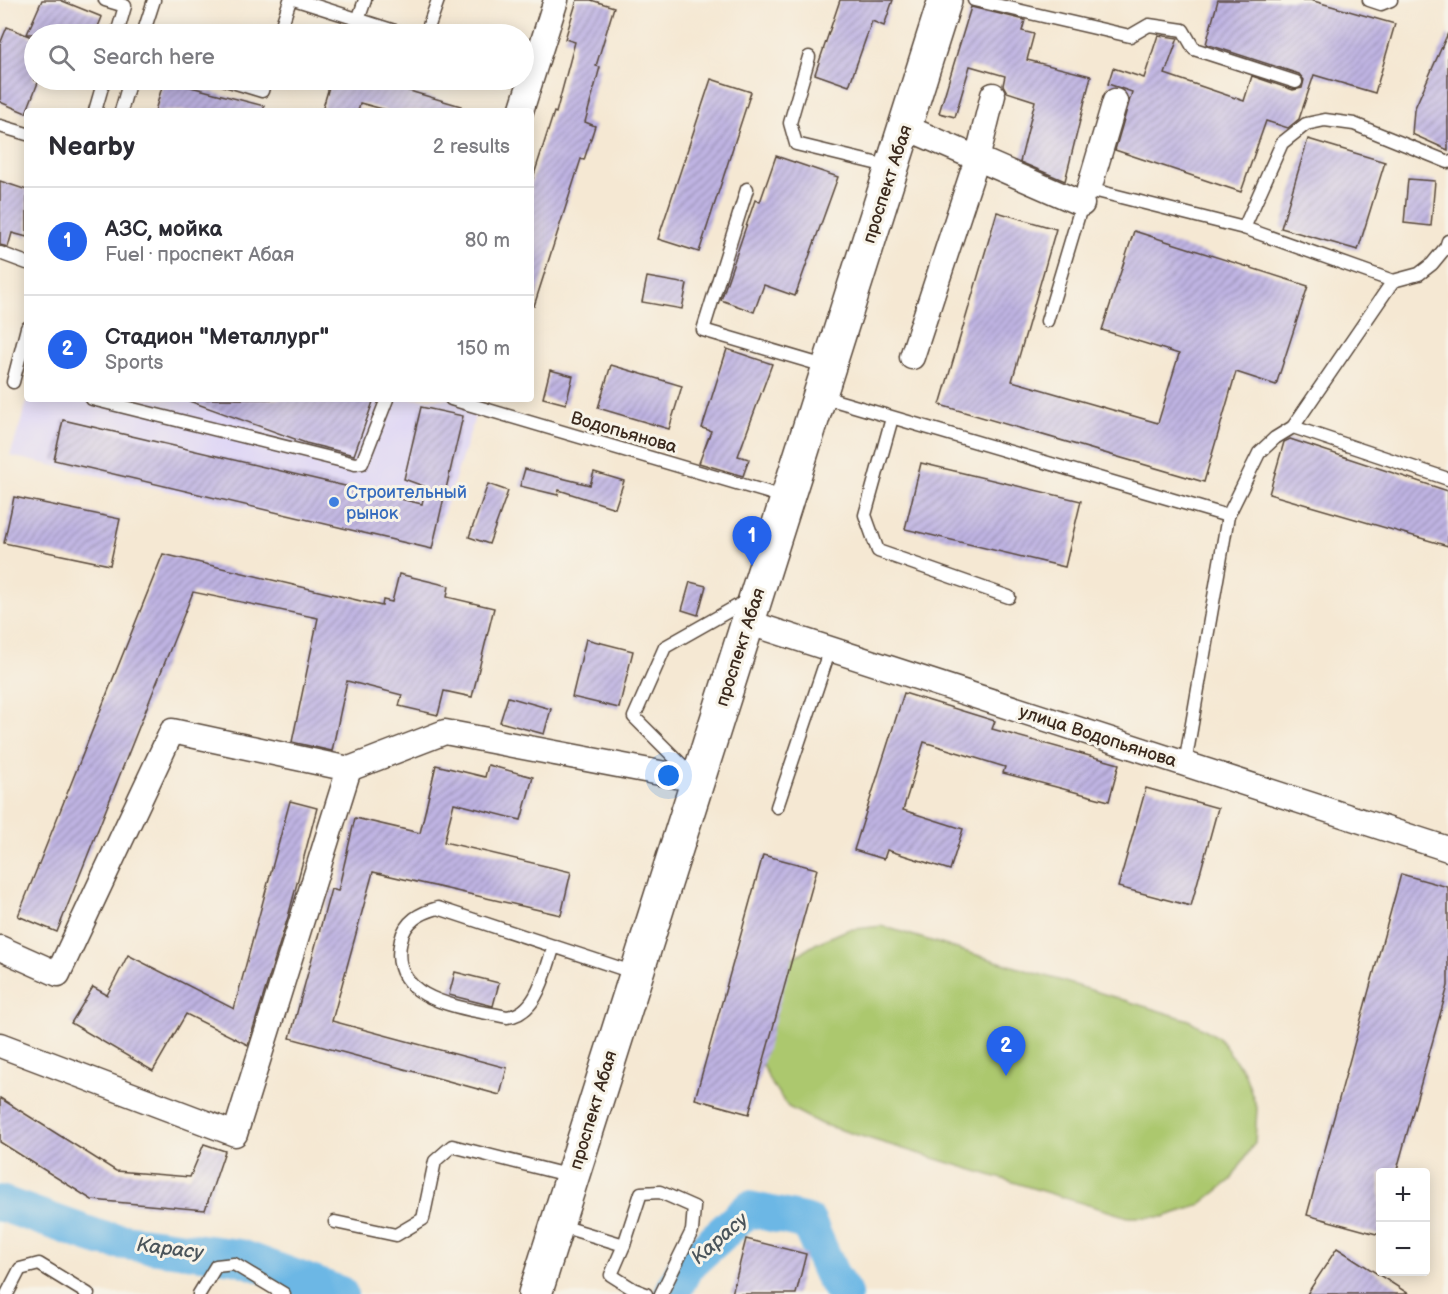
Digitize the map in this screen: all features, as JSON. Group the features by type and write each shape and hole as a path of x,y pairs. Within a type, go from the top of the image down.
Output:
{"main road":[{"name":"проспект Абая","path":"535,1294 945,0"}],"street":[{"path":"534,70 556,0"},
{"path":"522,108 528,90"},
{"path":"912,357 977,159 993,95"},
{"path":"905,127 977,159 1085,196 1115,100"},
{"name":"улица Водопьянова","path":"752,609 830,649 1448,849"},
{"path":"0,948 58,974 172,730 349,769 445,732 698,780"},
{"path":"0,1045 235,1134 349,769"}],"lane":[{"path":"105,0 125,6 120,24"},
{"path":"146,24 154,0"},
{"path":"282,24 290,0"},
{"path":"358,20 365,0"},
{"path":"430,24 438,0"},
{"path":"974,0 1130,36 1149,25 1183,30 1194,49 1296,82"},
{"path":"1369,0 1381,4 1391,0"},
{"path":"305,1 371,24"},
{"path":"809,57 790,123 796,144 892,168"},
{"path":"95,108 101,90"},
{"path":"122,108 127,90"},
{"path":"1244,228 1282,143 1306,124 1325,120 1354,124 1448,162"},
{"path":"0,126 24,133"},
{"path":"747,189 703,330 825,382 892,418 1228,516"},
{"path":"1047,321 1085,196 1244,228 1393,281 1419,274 1432,264 1446,248 1448,241"},
{"path":"0,253 24,262"},
{"path":"1185,764 1228,516 1259,453 1275,438 1293,427 1393,281"},
{"path":"13,382 24,340"},
{"path":"104,402 355,464 362,463 386,402"},
{"name":"Водопьянова","path":"461,402 788,499"},
{"path":"892,418 865,515 878,551 1009,597"},
{"path":"1293,427 1448,478"},
{"path":"698,780 634,717 665,647 752,609"},
{"path":"777,807 830,649"},
{"path":"554,946 535,998 516,1016 507,1017 436,1002 411,986 404,973 399,951 404,929 415,918 438,908 554,946 636,974"},
{"path":"335,1222 396,1235 423,1219 435,1161 452,1146 572,1177"},
{"path":"646,1294 610,1275 624,1245 641,1193 660,1192 694,1207 692,1231 661,1294"},
{"path":"557,1224 624,1245"},
{"path":"199,1294 216,1266 234,1263 284,1294"},
{"path":"7,1294 20,1269 39,1264 88,1294"}],"shaded area":[{"name":"Строительный рынок","path":"27,402 475,402 475,417 432,549 10,456"}],"green space":[{"path":"882,926 1189,1020 1218,1037 1244,1072 1257,1108 1255,1142 1231,1180 1198,1206 1163,1217 1128,1217 821,1124 788,1107 769,1080 756,1046 783,964 817,943 847,930"}],"building":[{"path":"42,0 60,0 102,17 99,24 31,24"},
{"path":"577,0 591,0 614,7 596,66 600,67 585,122 595,126 584,160 581,159 534,306 534,175 554,112 556,113 575,42 565,39"},
{"path":"840,0 893,0 884,26 872,21 849,86 815,74"},
{"path":"1218,0 1310,0 1395,24 1375,93 1314,75 1299,119 1288,128 1266,121 1241,192 1115,150 1132,92 1108,84 1113,68 1144,78 1158,35 1178,38 1165,74 1244,101 1252,76 1293,90 1302,88 1304,80 1299,74 1206,44"},
{"path":"971,7 1025,20 1022,31 1034,34 1027,60 1091,76 1065,181 1020,162 1035,101 1007,92 1003,85 1005,76 970,66 955,117 939,113"},
{"path":"7,27 24,34 24,90 35,90 28,108 24,108 24,112 0,102 0,44"},
{"path":"1448,33 1448,150 1412,134 1414,110"},
{"path":"711,79 751,92 699,252 658,239"},
{"path":"161,90 202,90 264,106 264,108 156,108"},
{"path":"328,90 406,90 461,106 461,108 379,108 360,103 359,108 323,108"},
{"path":"1308,139 1385,162 1358,250 1281,228"},
{"path":"776,156 838,177 795,296 764,285 754,312 721,300 755,200 760,202"},
{"path":"1408,179 1435,181 1431,226 1404,223"},
{"path":"0,181 24,189 24,236 12,233 8,247 0,245"},
{"path":"997,212 1056,229 1012,381 1158,423 1179,354 1102,330 1134,231 1308,286 1276,385 1236,372 1204,482 940,405"},
{"path":"647,277 687,284 682,309 642,302"},
{"path":"727,349 772,364 738,456 749,459 743,476 699,463 711,431 702,428"},
{"path":"611,365 682,386 669,429 598,408"},
{"path":"550,370 573,376 566,404 543,398"},
{"path":"192,402 373,402 354,455 306,443"},
{"path":"421,407 463,416 432,549 54,460 63,420 422,504 426,487 404,479"},
{"path":"1290,439 1448,491 1448,546 1269,494 1284,442"},
{"path":"921,463 1081,501 1065,567 905,529"},
{"path":"525,469 590,485 594,472 624,481 615,508 559,490 558,495 520,486"},
{"path":"488,484 508,491 489,544 469,537"},
{"path":"14,497 120,519 110,565 4,543"},
{"path":"163,554 382,606 383,600 392,602 399,574 449,586 447,597 494,608 472,697 444,691 438,715 399,706 402,695 347,681 332,751 292,742 318,618 193,592 57,932 18,916"},
{"path":"690,582 706,586 698,615 682,610"},
{"path":"586,639 633,651 619,708 572,697"},
{"path":"904,693 995,721 992,729 1119,764 1109,801 1003,773 1005,767 924,742 903,810 963,829 950,870 887,850 884,859 854,850"},
{"path":"508,697 551,709 544,734 500,722"},
{"path":"436,765 485,777 488,765 533,777 521,820 454,803 444,842 571,872 561,915 373,872 332,1021 507,1068 500,1095 290,1038 331,889 338,891 355,818 420,833"},
{"path":"1146,788 1218,808 1191,906 1118,887"},
{"path":"290,801 317,808 288,917 248,1045 186,1014 153,1071 71,1023 93,987 107,995 128,955 234,1009"},
{"path":"763,855 817,869 749,1114 695,1099"},
{"path":"1401,874 1448,887 1448,986 1397,1168 1376,1168 1376,1234 1307,1215"},
{"path":"455,972 499,983 493,1006 449,995"},
{"path":"0,1098 116,1171 190,1177 204,1144 225,1151 205,1210 92,1200 0,1142"},
{"path":"746,1239 806,1254 796,1294 732,1294"},
{"path":"1337,1248 1376,1273 1376,1276 1381,1276 1409,1294 1307,1294"}],"waterway":[{"name":"Карасу","path":"0,1203 102,1239 240,1257 340,1294"},
{"name":"Карасу","path":"672,1294 686,1266 749,1209 808,1222 831,1274 844,1294"}],"place":[{"name":"Строительный рынок","path":"334,502"},
{"name":"АЗС, мойка","path":"752,566"},
{"name":"Стадион \"Металлург\"","path":"1006,1076"}]}
